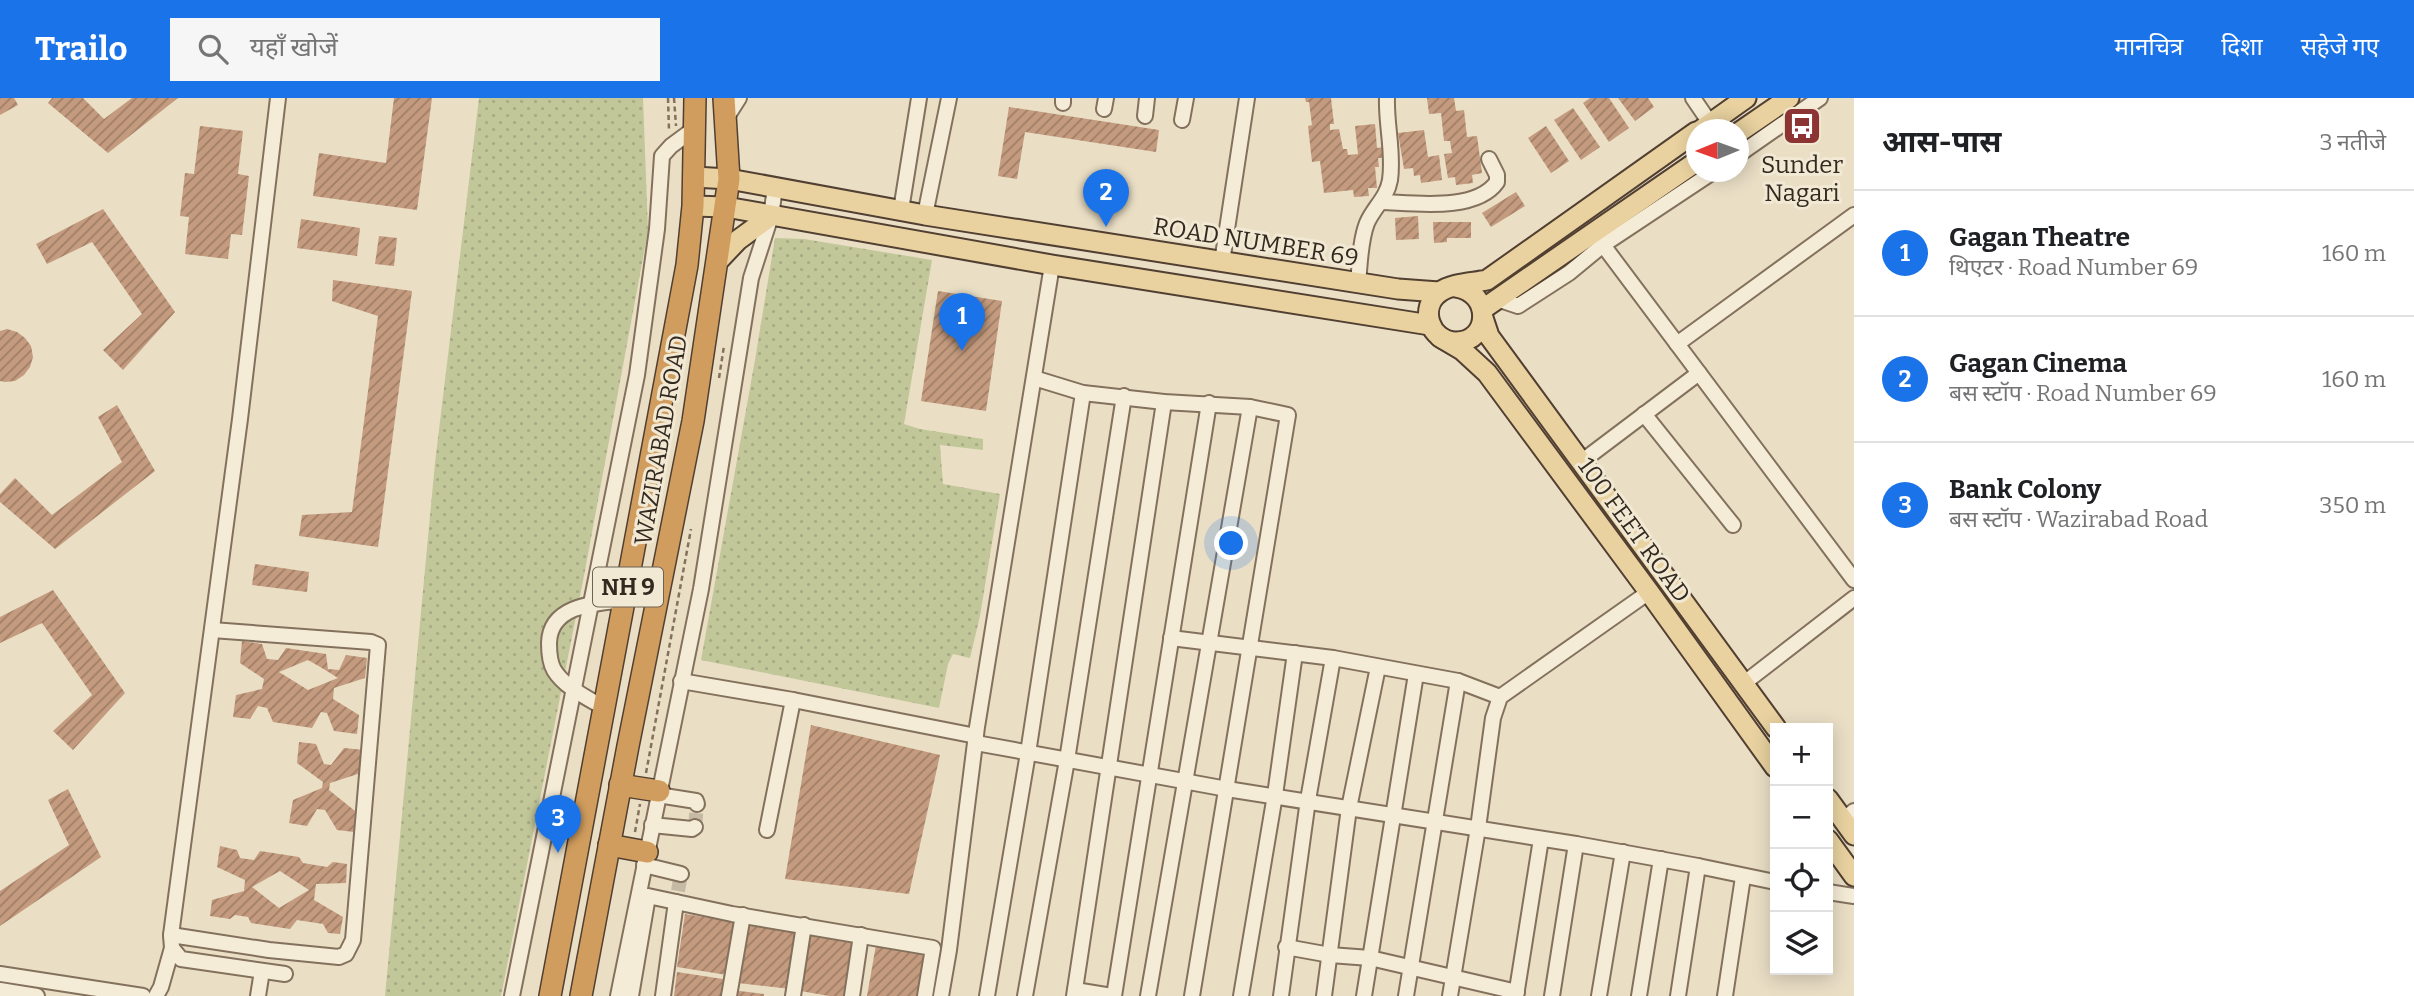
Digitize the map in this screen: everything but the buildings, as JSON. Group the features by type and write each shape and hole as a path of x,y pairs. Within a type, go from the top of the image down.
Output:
{"highway":[{"name":"WAZIRABAD ROAD","path":"581,996 620,785 694,421 729,179 724,98"},
{"name":"WAZIRABAD ROAD","path":"550,996 685,277 694,206 692,101"},
{"path":"620,785 653,791"},
{"path":"609,845 641,856"}],"main road":[{"path":"1715,119 1746,98"},
{"path":"1749,125 1789,98"},
{"path":"1435,331 1429,307 1447,289 1487,280 1686,139"},
{"path":"694,206 726,207 1435,331 1454,342 1470,338 1481,326 1488,309 1598,239 1686,170"},
{"name":"ROAD NUMBER 69","path":"694,177 729,179 925,215 1398,289 1447,289"},
{"path":"718,261 738,240 771,216"},
{"path":"1447,289 1474,293 1488,309"},
{"name":"100 FEET ROAD","path":"1488,309 1489,336 1772,723"},
{"name":"100 FEET ROAD","path":"1435,331 1462,350 1487,373 1650,592 1770,760"},
{"path":"1833,804 1850,822"},
{"path":"1833,847 1854,876"}],"street":[{"path":"156,996 162,987 172,942 240,419 278,98"},
{"path":"725,120 738,98"},
{"path":"901,210 919,98"},
{"path":"925,215 949,98"},
{"path":"1145,116 1147,98"},
{"path":"1182,120 1186,98"},
{"path":"1222,262 1247,98"},
{"path":"1358,283 1367,222 1388,191 1392,162 1386,121 1387,98"},
{"path":"1693,98 1699,119"},
{"path":"1749,147 1820,98"},
{"path":"512,996 637,375 657,229 662,156 694,129"},
{"path":"1381,202 1446,204 1485,194 1497,181 1489,159"},
{"path":"1696,182 1598,239 1854,580"},
{"path":"618,996 640,887 641,856 652,825 653,791 701,589 751,278 771,216 775,188"},
{"path":"1677,344 1854,215"},
{"path":"941,996 976,739 1052,265"},
{"path":"1581,462 1699,373"},
{"path":"1034,378 1083,393 1164,402 1250,407 1288,415 1192,996"},
{"path":"986,996 1028,752 1083,393"},
{"path":"1025,996 1067,760 1125,396"},
{"path":"1164,402 1075,993 1113,996 1209,404"},
{"path":"1149,996 1250,407"},
{"path":"1644,414 1733,525"},
{"path":"1450,996 1493,718 1500,697 1650,592"},
{"path":"1743,684 1854,598"},
{"path":"606,709 573,689 553,669 549,637 561,615 590,603 626,600"},
{"path":"172,942 339,957 346,954 353,940 378,645 371,642 212,630"},
{"path":"1171,638 1333,658 1458,681 1500,697"},
{"path":"1241,996 1275,795 1295,653"},
{"path":"1281,996 1308,800 1333,658"},
{"path":"1324,996 1349,808 1378,667"},
{"path":"1364,996 1416,674"},
{"path":"681,681 793,700 1067,760 1227,789 1577,844 1770,881"},
{"path":"1406,996 1458,681"},
{"path":"767,830 793,700"},
{"path":"653,791 696,801 697,804"},
{"path":"652,825 695,827"},
{"path":"1286,947 1330,955 1370,958 1453,976 1516,994 1541,839"},
{"path":"1552,996 1577,844"},
{"path":"1599,996 1623,852"},
{"path":"641,856 681,874"},
{"path":"1640,996 1661,859"},
{"path":"1678,996 1698,866"},
{"path":"1725,996 1743,877"},
{"path":"640,887 673,893 677,897"},
{"path":"1833,893 1854,897"},
{"path":"631,996 648,896 677,897 743,915 933,948 925,996"},
{"path":"663,996 677,897"},
{"path":"729,996 743,915"},
{"path":"793,996 804,925"},
{"path":"852,996 861,935"},
{"path":"172,942 181,959 190,962 285,974"},
{"path":"258,996 262,971"},
{"path":"0,974 143,996"},
{"path":"0,990 27,995"}],"path":[{"path":"716,389 726,337"},
{"path":"641,856 692,521"}],"green space":[{"path":"479,98 643,98 648,231 583,581 501,996 385,996 435,463"},
{"path":"775,238 804,239 932,260 904,424 983,439 983,450 940,445 943,484 1000,494 980,616 970,658 953,654 948,664 939,708 701,660"}],"tunnel":[{"path":"695,827 697,804"},
{"path":"678,891 681,874"}],"place":[{"name":"Sunder Nagari","path":"1802,126"},
{"name":"Gagan Cinema","path":"1106,227"},
{"name":"Gagan Theatre","path":"962,351"},
{"name":"Bank Colony","path":"558,853"}]}
